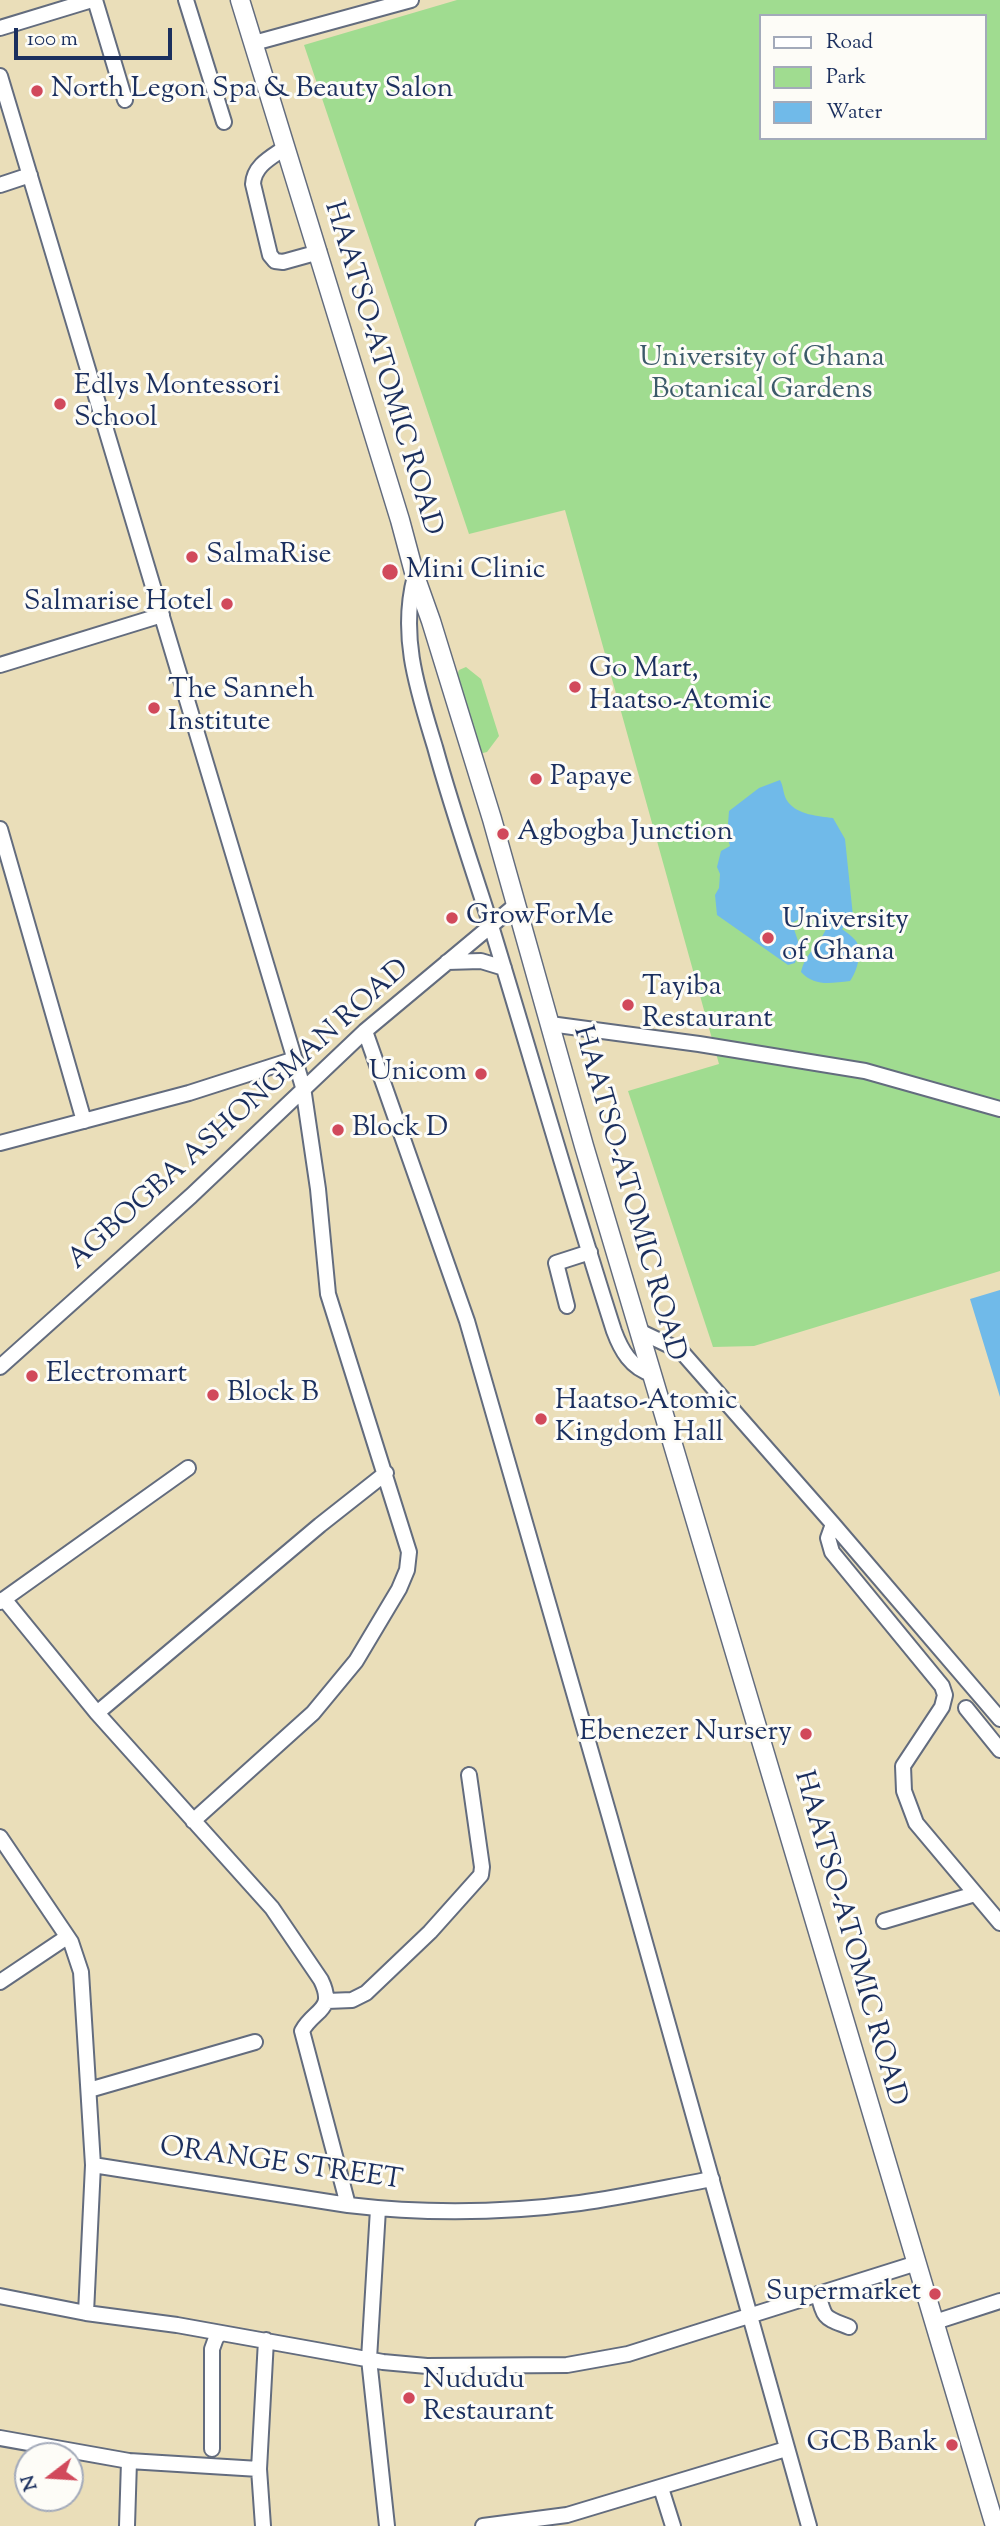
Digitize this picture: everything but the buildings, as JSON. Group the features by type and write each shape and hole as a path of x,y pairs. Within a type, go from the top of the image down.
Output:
{"main road":[{"name":"HAATSO-ATOMIC ROAD","path":"240,0 517,904 639,1331 995,2526"}],"street":[{"path":"0,28 94,0 125,100"},
{"path":"186,0 224,122"},
{"path":"254,43 411,0"},
{"path":"0,76 303,1087 318,1189 328,1294 410,1552 400,1589 356,1661 313,1713 194,1821"},
{"path":"286,148 258,168 253,175 270,255 275,261 283,262 319,252"},
{"path":"0,185 30,175"},
{"path":"415,576 411,593 409,649 454,814 620,1346 633,1364 652,1374"},
{"path":"0,665 162,615"},
{"path":"0,829 84,1121"},
{"name":"AGBOGBA ASHONGMAN ROAD","path":"0,1367 191,1196 365,1031 517,904"},
{"path":"447,962 481,961 504,968"},
{"path":"550,1024 699,1044 865,1071 1000,1109"},
{"path":"365,1031 467,1321 809,2526"},
{"path":"0,1143 189,1093 295,1059"},
{"path":"567,1306 556,1263 590,1252"},
{"path":"639,1331 681,1351 1000,1719"},
{"path":"188,1468 2,1601 97,1713 272,1908 321,1980 327,2001 324,2008 302,2031 348,2205"},
{"path":"97,1713 320,1525 386,1473"},
{"path":"833,1524 828,1538 832,1552 942,1686 945,1695 942,1707 903,1766 904,1790 916,1823 1000,1923"},
{"path":"966,1708 1000,1750"},
{"path":"327,2001 352,2000 366,1993 430,1932 481,1875 469,1775"},
{"path":"0,1837 67,1937 81,1972 93,2165 86,2313"},
{"path":"884,1921 975,1894"},
{"path":"0,1982 67,1937"},
{"path":"89,2090 255,2042"},
{"name":"ORANGE STREET","path":"93,2165 378,2209 537,2208 582,2203 712,2179"},
{"path":"378,2209 369,2359 387,2526"},
{"path":"0,2296 86,2313 266,2340 369,2359 427,2366 567,2365 628,2354 916,2263"},
{"path":"818,2294 824,2316 849,2327"},
{"path":"935,2322 1000,2301"},
{"path":"212,2449 212,2349 216,2337 221,2333"},
{"path":"264,2526 259,2469 266,2340"},
{"path":"0,2438 129,2461 259,2469"},
{"path":"483,2526 567,2515 786,2449"},
{"path":"127,2526 129,2461"},
{"path":"661,2488 673,2526"}],"green space":[{"name":"University of Ghana Botanical Gardens","path":"457,0 1000,0 1000,1271 754,1346 713,1347 628,1091 719,1064 565,510 469,534 304,45"},
{"path":"466,667 481,679 499,736 487,752 483,753 479,751 456,678 459,670"}],"water":[{"path":"780,780 786,800 792,806 809,814 833,818 845,839 853,916 842,929 856,941 859,950 857,967 850,981 818,982 801,972 827,927 819,920 806,917 792,923 800,947 795,963 788,965 717,915 715,895 719,888 720,874 717,867 721,851 730,846 725,829 729,811 759,788"},
{"path":"1000,1290 1000,1397 970,1299"}],"place":[{"name":"North Legon Spa & Beauty Salon","path":"37,91"},
{"name":"Edlys Montessori School","path":"60,404"},
{"name":"SalmaRise","path":"192,557"},
{"name":"Mini Clinic","path":"390,572"},
{"name":"Salmarise Hotel","path":"227,604"},
{"name":"Go Mart, Haatso-Atomic","path":"575,687"},
{"name":"The Sanneh Institute","path":"154,708"},
{"name":"Papaye","path":"536,779"},
{"name":"Agbogba Junction","path":"503,834"},
{"name":"GrowForMe","path":"452,918"},
{"name":"University of Ghana","path":"768,938"},
{"name":"Tayiba Restaurant","path":"628,1005"},
{"name":"Unicom","path":"481,1074"},
{"name":"Block D","path":"338,1130"},
{"name":"Electromart","path":"32,1376"},
{"name":"Block B","path":"213,1395"},
{"name":"Haatso-Atomic Kingdom Hall","path":"541,1419"},
{"name":"Ebenezer Nursery","path":"806,1734"},
{"name":"Supermarket","path":"935,2294"},
{"name":"Nududu Restaurant","path":"409,2398"},
{"name":"GCB Bank","path":"952,2445"}]}
